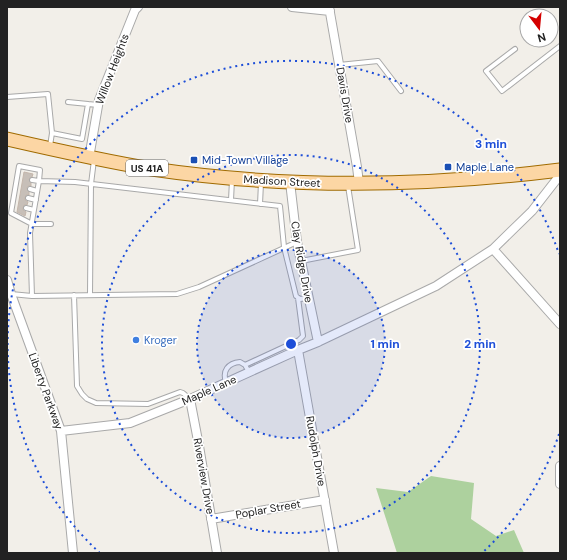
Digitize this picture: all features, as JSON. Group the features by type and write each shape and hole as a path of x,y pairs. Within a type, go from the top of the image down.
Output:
{"main road":[{"name":"Madison Street","path":"7,139 92,158 153,169 232,178 290,182 353,183 444,181 560,170"}],"street":[{"name":"Willow Heights","path":"92,158 93,136 99,100 135,10 138,7"},
{"path":"292,7 330,9"},
{"name":"Davis Drive","path":"330,9 358,167 353,183"},
{"name":"Maple Lane","path":"61,431 130,422 190,399 226,382 247,368 318,342 436,286 493,249 532,211 560,175"},
{"name":"Clay Ridge Drive","path":"290,182 297,242 318,342"},
{"path":"493,249 560,324"},
{"name":"Liberty Parkway","path":"7,280 9,294 61,431 73,553"},
{"name":"Rudolph Drive","path":"298,350 334,553"},
{"name":"Riverview Drive","path":"190,399 217,553"},
{"path":"560,466 560,484"},
{"name":"Poplar Street","path":"211,519 325,500"}],"lane":[{"path":"515,49 486,71 502,91 560,46"},
{"path":"340,66 378,62 401,91"},
{"path":"7,97 48,94 52,133 49,149"},
{"path":"68,102 98,105"},
{"path":"52,133 82,139 88,104"},
{"path":"83,134 93,136"},
{"path":"90,295 92,158"},
{"path":"32,296 30,233 32,224 36,200 40,170 19,166 11,214 32,224 51,224"},
{"path":"17,177 23,178"},
{"path":"231,200 232,178"},
{"path":"32,180 91,184 280,206 284,248 296,296 298,298 303,336 300,340 247,368 240,362 228,366 224,376 226,382"},
{"path":"260,204 262,180"},
{"path":"301,261 358,250 353,183"},
{"path":"15,186 21,188"},
{"path":"30,190 37,191"},
{"path":"14,194 20,196"},
{"path":"28,198 36,200"},
{"path":"12,204 18,206"},
{"path":"26,208 34,210"},
{"path":"9,294 32,296 177,294 199,287 297,242"},
{"path":"74,295 77,386 87,400 96,404 148,404 180,392 190,399"},
{"path":"298,298 309,298"}],"green space":[{"path":"431,476 474,483 471,519 496,536 514,530 524,553 397,553 376,488 408,492"}],"building":[{"path":"24,172 33,174 29,179 31,186 28,186 27,188 29,195 26,195 25,198 28,202 23,208 26,212 25,216 17,212"}],"place":[{"name":"Mid-Town Village","path":"194,160"},
{"name":"Maple Lane","path":"448,167"},
{"name":"Kroger","path":"136,340"}]}
